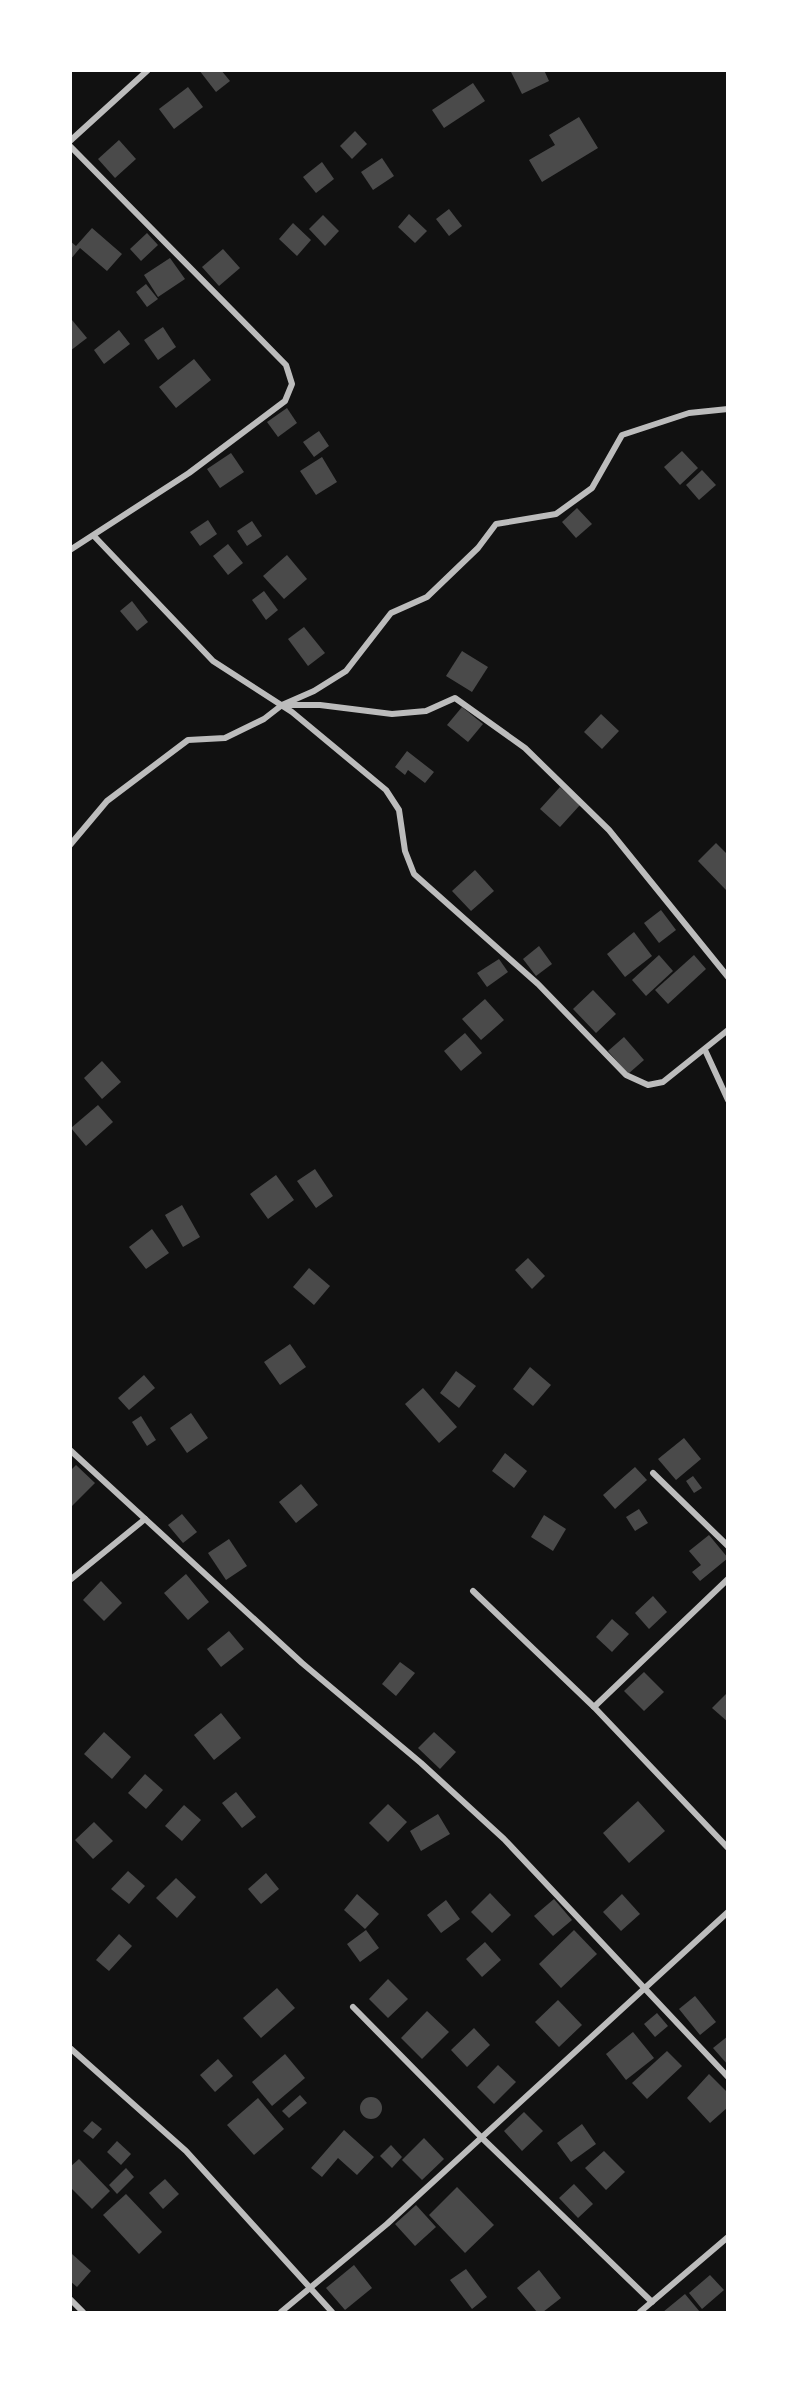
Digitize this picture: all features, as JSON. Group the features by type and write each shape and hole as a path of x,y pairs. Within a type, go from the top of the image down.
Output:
{"street":[{"path":"70,141 148,70"},
{"path":"70,146 286,365 292,384 285,401 189,473 70,550"},
{"path":"70,845 107,801 188,740 225,738 264,719 282,705 314,691 346,671 391,613 427,597 478,548 496,524 556,514 592,488 622,435 689,413 728,409"},
{"path":"94,536 213,661 282,705 386,790 399,810 405,852 414,874 538,984 626,1075 648,1085 663,1082 728,1030"},
{"path":"282,705 320,705 392,714 426,711 455,698 525,748 609,830 728,977"},
{"path":"705,1050 728,1100"},
{"path":"70,1450 302,1663 421,1763 504,1839 728,2077"},
{"path":"652,1473 728,1546"},
{"path":"70,1581 145,1519"},
{"path":"594,1707 728,1579"},
{"path":"473,1591 594,1707 728,1848"},
{"path":"281,2313 387,2224 728,1912"},
{"path":"353,2007 481,2137 652,2302"},
{"path":"70,2048 186,2151 332,2313"},
{"path":"640,2313 728,2237"},
{"path":"70,2299 83,2313"}],"building":[{"path":"199,70 221,70 230,81 216,92"},
{"path":"510,70 544,70 549,81 522,94"},
{"path":"473,83 485,101 444,128 432,110"},
{"path":"188,87 203,107 174,129 159,109"},
{"path":"579,117 598,148 542,182 529,160 555,145 549,135"},
{"path":"355,131 367,144 352,159 340,146"},
{"path":"119,140 136,159 115,178 98,159"},
{"path":"382,158 394,176 373,190 361,172"},
{"path":"322,162 334,179 316,193 303,177"},
{"path":"449,209 462,226 449,236 436,219"},
{"path":"409,214 427,231 415,243 398,227"},
{"path":"323,215 339,231 325,246 309,229"},
{"path":"293,223 311,240 297,256 279,239"},
{"path":"92,228 122,254 107,271 80,248 70,260 70,241 76,246"},
{"path":"147,233 158,245 141,261 130,249"},
{"path":"223,249 240,268 219,286 202,267"},
{"path":"170,258 185,279 158,297 144,275"},
{"path":"146,284 158,299 147,307 136,292"},
{"path":"72,320 87,338 70,351 70,321"},
{"path":"163,327 176,347 158,360 144,340"},
{"path":"119,330 130,344 104,364 94,350"},
{"path":"194,359 211,380 176,408 159,387"},
{"path":"287,408 297,423 278,437 267,422"},
{"path":"319,431 329,446 314,457 303,442"},
{"path":"682,451 698,468 680,485 664,467"},
{"path":"231,453 244,472 220,488 207,469"},
{"path":"322,457 337,482 316,495 300,471"},
{"path":"702,470 716,485 699,500 686,485"},
{"path":"577,508 592,524 576,538 562,522"},
{"path":"208,520 217,534 200,546 190,532"},
{"path":"252,521 262,536 247,546 237,531"},
{"path":"228,544 243,563 228,575 213,556"},
{"path":"287,555 307,579 284,599 263,576"},
{"path":"264,591 278,610 266,620 252,600"},
{"path":"132,601 148,622 137,631 120,611"},
{"path":"304,627 325,653 308,666 288,639"},
{"path":"462,651 488,667 472,692 446,676"},
{"path":"462,707 483,724 468,742 447,725"},
{"path":"601,714 619,731 602,749 584,732"},
{"path":"407,751 434,772 425,783 408,770 405,775 395,767"},
{"path":"560,787 580,805 560,827 540,809"},
{"path":"716,843 728,855 726,890 698,861"},
{"path":"475,870 494,891 471,911 452,891"},
{"path":"661,910 676,930 659,943 644,923"},
{"path":"634,932 652,956 625,977 607,954"},
{"path":"539,946 552,964 536,976 523,959"},
{"path":"659,955 673,971 646,996 632,980"},
{"path":"694,955 706,969 668,1004 655,990"},
{"path":"499,959 508,972 487,987 477,973"},
{"path":"593,990 616,1014 596,1033 573,1009"},
{"path":"485,999 504,1020 481,1040 462,1019"},
{"path":"465,1033 482,1053 461,1071 444,1051"},
{"path":"624,1037 644,1060 628,1074 608,1051"},
{"path":"102,1061 121,1082 102,1099 84,1078"},
{"path":"98,1105 113,1122 86,1146 71,1128"},
{"path":"315,1169 333,1196 316,1208 297,1181"},
{"path":"276,1175 294,1200 268,1219 250,1194"},
{"path":"182,1205 200,1237 183,1247 165,1215"},
{"path":"152,1229 169,1253 146,1269 129,1247"},
{"path":"528,1258 545,1276 532,1289 515,1270"},
{"path":"309,1268 330,1286 314,1305 293,1287"},
{"path":"290,1344 306,1367 280,1385 264,1362"},
{"path":"530,1367 551,1385 533,1406 513,1389"},
{"path":"456,1371 476,1386 459,1408 440,1393"},
{"path":"144,1375 155,1388 129,1410 118,1398"},
{"path":"423,1388 457,1427 439,1443 405,1404"},
{"path":"191,1413 208,1438 187,1453 170,1428"},
{"path":"141,1416 156,1440 147,1446 132,1422"},
{"path":"684,1438 701,1459 676,1480 658,1459"},
{"path":"505,1453 527,1471 514,1488 492,1471"},
{"path":"76,1465 95,1483 70,1508 70,1471"},
{"path":"635,1467 647,1480 615,1509 603,1495"},
{"path":"693,1476 702,1488 694,1493 686,1481"},
{"path":"301,1484 318,1505 296,1523 279,1502"},
{"path":"639,1509 648,1523 635,1531 626,1517"},
{"path":"182,1514 197,1532 183,1543 168,1525"},
{"path":"544,1515 566,1529 553,1551 531,1537"},
{"path":"709,1535 728,1558 700,1581 692,1572 701,1565 689,1551"},
{"path":"229,1539 247,1566 226,1580 208,1553"},
{"path":"186,1574 209,1602 188,1620 164,1593"},
{"path":"101,1581 122,1603 104,1621 83,1600"},
{"path":"653,1596 667,1612 649,1629 635,1613"},
{"path":"612,1619 629,1634 612,1652 596,1637"},
{"path":"229,1631 244,1649 221,1667 207,1649"},
{"path":"400,1662 415,1673 396,1696 382,1684"},
{"path":"644,1672 664,1692 644,1711 624,1691"},
{"path":"728,1692 728,1722 712,1708"},
{"path":"221,1713 241,1738 214,1760 194,1735"},
{"path":"104,1732 131,1757 112,1779 84,1754"},
{"path":"434,1732 456,1752 440,1769 418,1748"},
{"path":"145,1774 163,1790 146,1809 128,1793"},
{"path":"236,1792 256,1817 242,1828 222,1803"},
{"path":"638,1801 665,1831 629,1863 603,1833"},
{"path":"388,1804 407,1822 388,1842 369,1823"},
{"path":"184,1805 201,1820 182,1841 165,1826"},
{"path":"438,1814 450,1834 421,1851 410,1831"},
{"path":"94,1822 113,1841 93,1859 75,1840"},
{"path":"128,1871 145,1886 129,1904 111,1889"},
{"path":"266,1873 279,1889 261,1904 248,1889"},
{"path":"176,1878 196,1897 177,1918 156,1898"},
{"path":"490,1893 511,1915 492,1933 471,1912"},
{"path":"357,1894 379,1914 365,1929 344,1910"},
{"path":"622,1894 640,1914 621,1931 603,1912"},
{"path":"554,1899 572,1920 553,1936 534,1916"},
{"path":"446,1900 460,1919 441,1933 427,1915"},
{"path":"366,1930 379,1948 360,1962 347,1944"},
{"path":"574,1930 597,1954 561,1988 539,1964"},
{"path":"119,1934 132,1946 109,1971 96,1960"},
{"path":"485,1942 501,1960 482,1977 466,1959"},
{"path":"388,1979 408,1999 388,2018 369,1999"},
{"path":"277,1988 295,2008 261,2038 243,2018"},
{"path":"695,1996 716,2022 700,2035 679,2009"},
{"path":"558,2000 582,2025 559,2047 535,2022"},
{"path":"427,2011 449,2032 422,2059 401,2038"},
{"path":"657,2013 668,2026 655,2037 644,2024"},
{"path":"474,2028 490,2045 467,2067 451,2050"},
{"path":"633,2032 654,2058 626,2080 606,2054"},
{"path":"728,2036 728,2065 713,2048"},
{"path":"667,2051 682,2066 647,2099 632,2083"},
{"path":"285,2054 305,2078 272,2106 252,2082"},
{"path":"218,2059 233,2076 215,2092 200,2075"},
{"path":"498,2065 516,2082 494,2104 477,2087"},
{"path":"709,2074 728,2093 728,2107 710,2123 687,2098"},
{"path":"300,2095 307,2103 289,2118 282,2111"},
{"path":"371,2097 379,2100 382,2108 379,2116 371,2119 363,2116 360,2108 363,2100"},
{"path":"258,2098 284,2129 254,2155 227,2125"},
{"path":"524,2112 543,2131 522,2151 504,2131"},
{"path":"92,2121 102,2129 93,2139 83,2131"},
{"path":"582,2124 596,2144 571,2162 557,2143"},
{"path":"344,2130 374,2157 357,2175 338,2158 322,2177 311,2168"},
{"path":"424,2138 444,2159 422,2180 402,2160"},
{"path":"117,2141 131,2154 121,2165 107,2152"},
{"path":"391,2145 402,2157 392,2168 380,2156"},
{"path":"604,2151 625,2172 606,2190 585,2168"},
{"path":"79,2159 110,2191 92,2209 70,2187 70,2167"},
{"path":"126,2168 134,2177 117,2194 109,2185"},
{"path":"165,2179 179,2194 163,2209 149,2193"},
{"path":"574,2184 593,2204 578,2218 559,2198"},
{"path":"457,2187 494,2225 465,2253 429,2215"},
{"path":"126,2194 162,2232 139,2254 103,2215"},
{"path":"416,2205 436,2227 415,2246 395,2224"},
{"path":"72,2254 91,2271 77,2287 70,2281"},
{"path":"354,2265 372,2288 345,2310 326,2288"},
{"path":"466,2269 487,2297 472,2309 450,2280"},
{"path":"539,2270 561,2298 543,2312 537,2312 517,2288"},
{"path":"710,2275 724,2290 702,2309 689,2293"},
{"path":"685,2294 700,2312 663,2312"}]}
